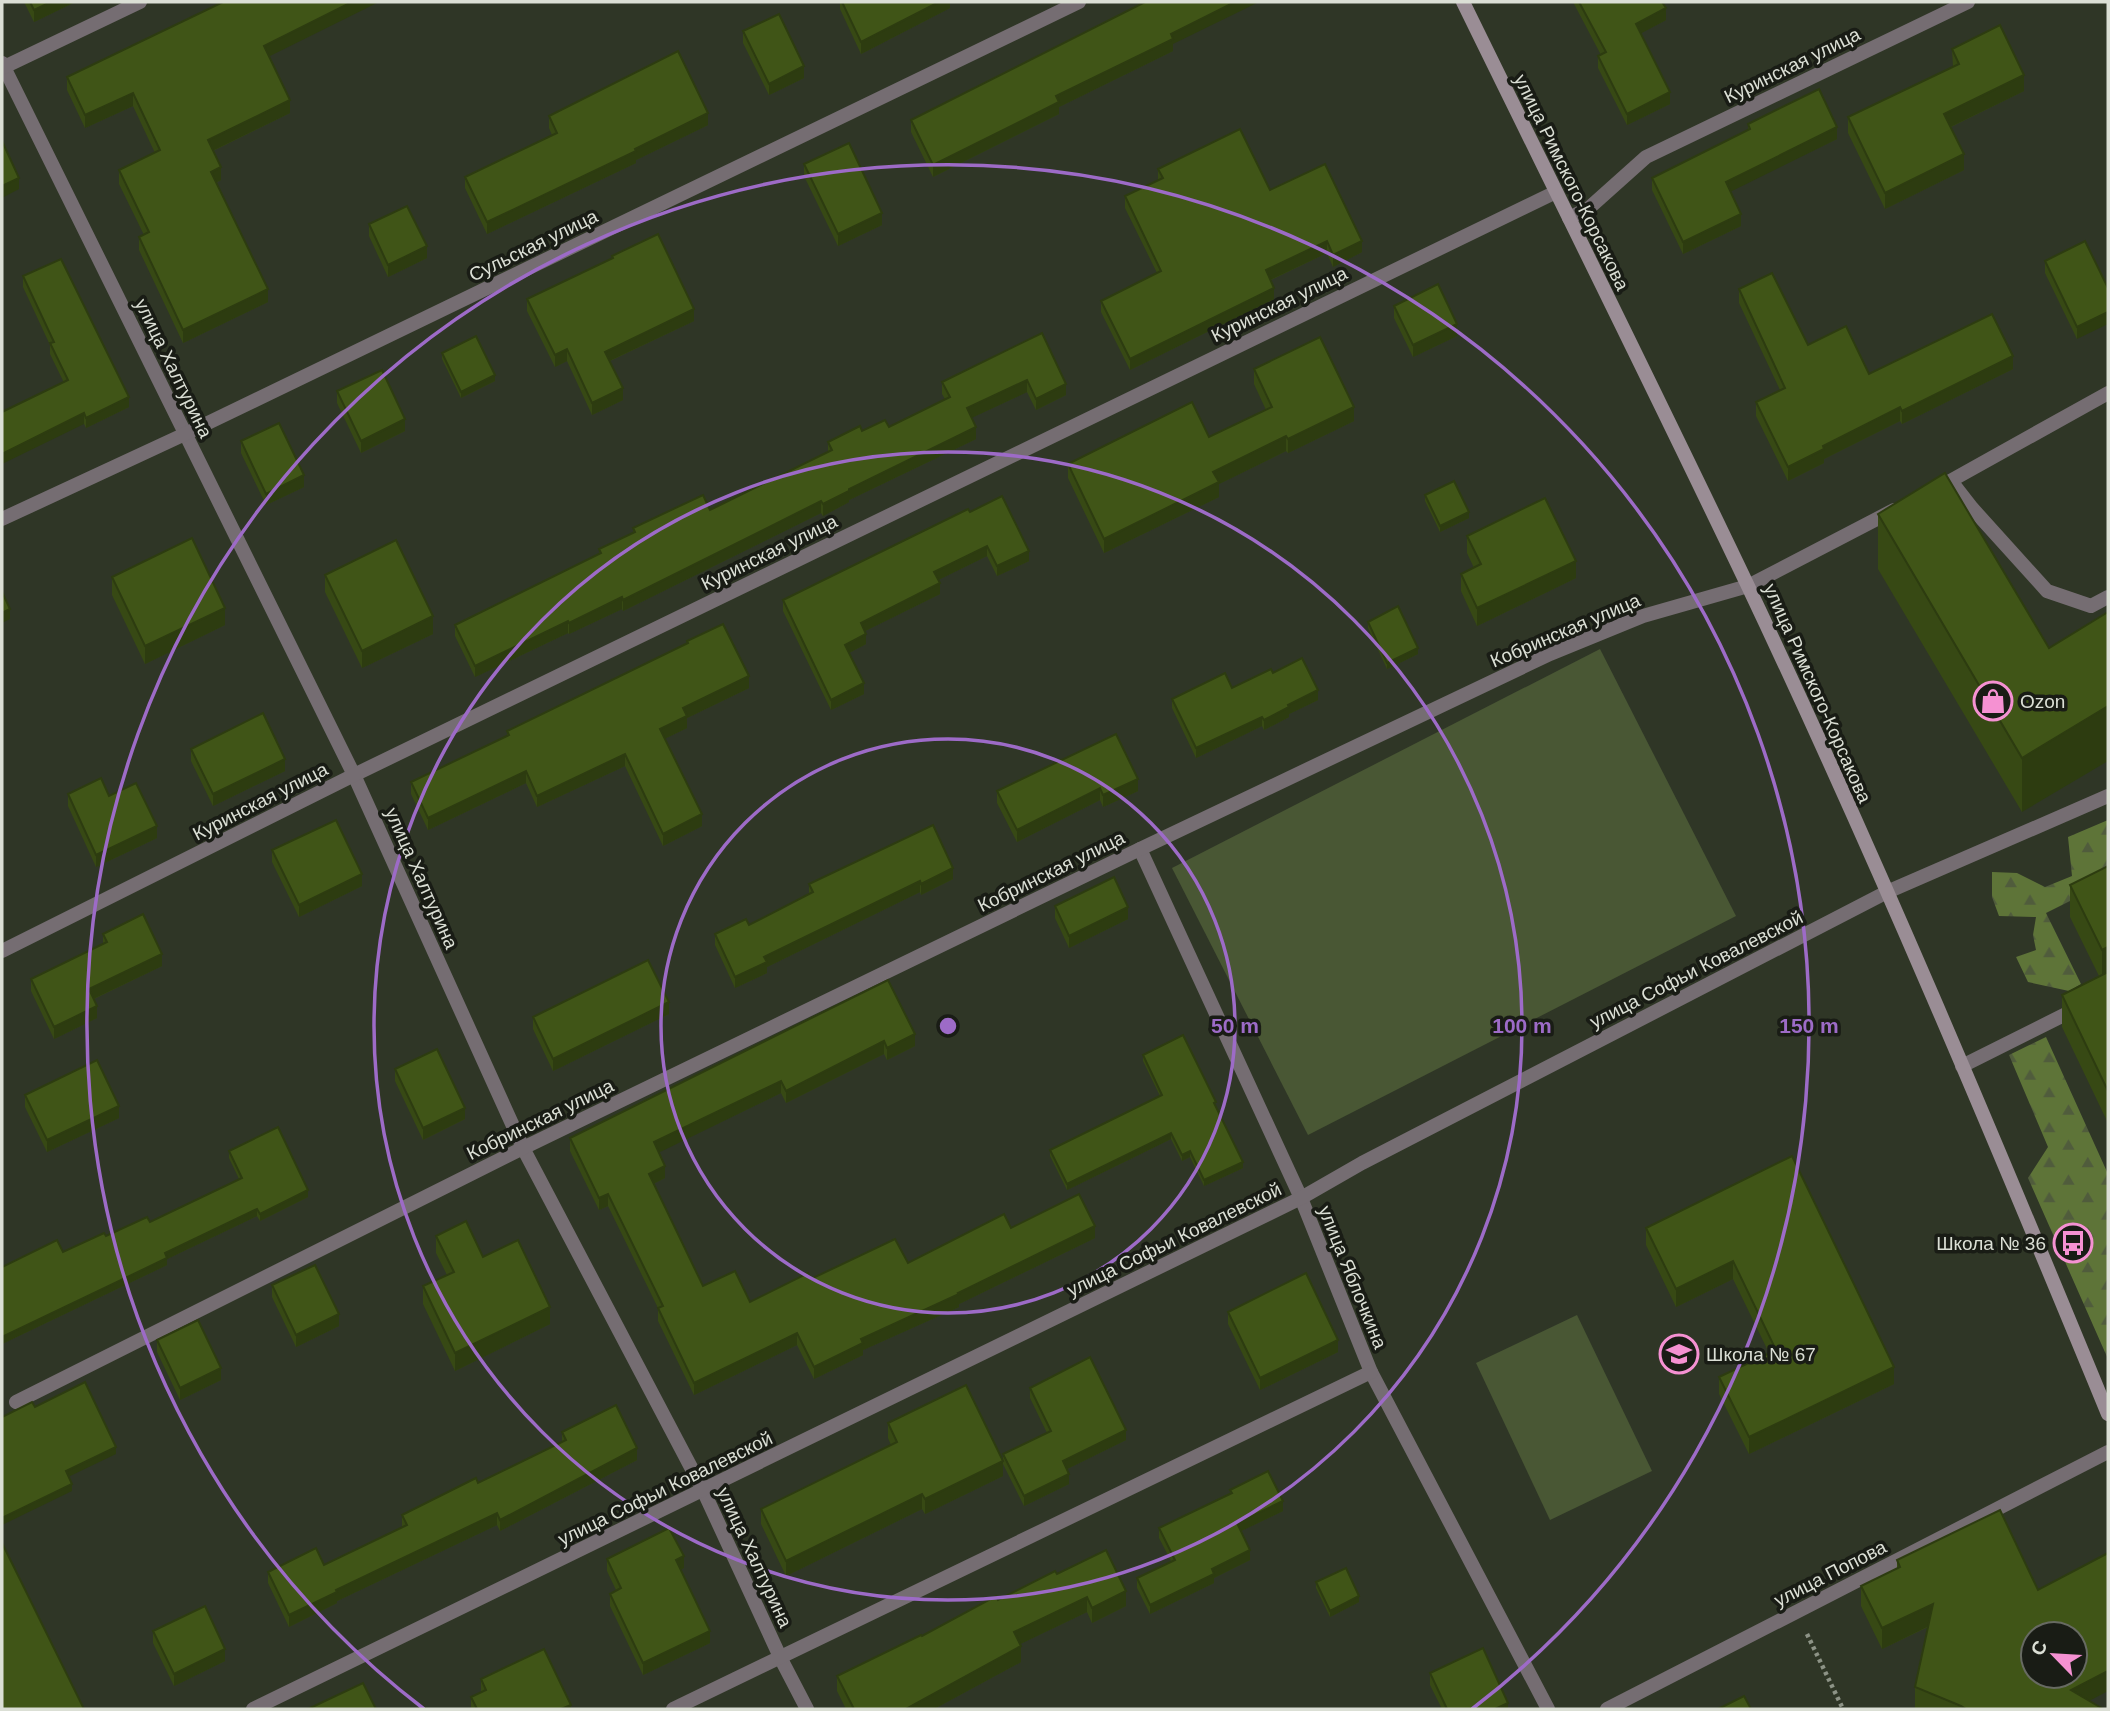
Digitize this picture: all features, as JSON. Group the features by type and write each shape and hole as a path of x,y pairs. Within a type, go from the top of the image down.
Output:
{"main road":[{"name":"улица Римского-Корсакова","path":"1463,2 1748,586 1887,892 2108,1413"}],"street":[{"path":"2,66 140,2"},
{"name":"Сульская улица","path":"2,519 185,434 1079,2"},
{"name":"Куринская улица","path":"1569,218 1590,208 1646,157 1968,2"},
{"name":"улица Халтурина","path":"2,66 354,775 523,1149 704,1492 780,1659 807,1709"},
{"name":"Куринская улица","path":"2,951 354,775 1556,192"},
{"name":"Кобринская улица","path":"16,1402 523,1149 1140,849 1550,654 1643,616 1748,586 1951,481 2108,393"},
{"path":"1951,481 2047,591 2091,606 2108,597"},
{"name":"улица Софьи Ковалевской","path":"253,1709 704,1492 1301,1198 1362,1163 1887,892 2108,796"},
{"name":"улица Яблочкина","path":"1140,849 1301,1198 1371,1372 1548,1709"},
{"path":"1962,1066 2108,993"},
{"path":"673,1709 1371,1372"},
{"name":"улица Попова","path":"1606,1709 2108,1452"}],"path":[{"path":"1796,1612 1843,1709"}],"green space":[{"path":"1600,649 1736,916 1308,1135 1172,868"},
{"path":"2108,820 2108,882 2046,913 2081,984 2069,991 2028,982 2016,957 2036,950 2033,935 2036,917 1999,916 1992,897 1992,872 2017,873 2045,887 2072,876 2068,837"},
{"path":"2046,1037 2108,1174 2108,1359 2028,1178 2048,1147 2009,1055"},
{"path":"1577,1315 1652,1471 1550,1520 1476,1363"}],"building":[{"path":"30,2 51,2 34,10"},
{"path":"223,2 352,2 264,46 290,100 208,140 221,167 211,172 268,289 183,330 139,237 149,232 119,170 160,150 133,93 85,115 67,77"},
{"path":"842,2 939,2 861,42"},
{"path":"1145,2 1235,2 1171,34 1173,39 1056,96 1059,102 933,165 911,120"},
{"path":"1579,2 1662,2 1666,8 1636,24 1670,92 1627,114 1598,56 1606,52"},
{"path":"779,14 804,66 769,84 743,31"},
{"path":"2000,25 2024,75 1944,114 1964,154 1885,193 1848,117 1959,64 1952,49"},
{"path":"678,51 708,113 635,149 636,151 487,222 465,177 557,133 549,116"},
{"path":"1819,89 1837,127 1726,182 1741,214 1683,242 1652,178 1750,129 1748,124"},
{"path":"1240,129 1270,190 1325,164 1362,241 1333,255 1327,241 1266,270 1274,288 1130,359 1101,301 1161,271 1125,196 1163,178 1158,169"},
{"path":"2,141 19,178 2,186"},
{"path":"849,143 882,213 838,234 804,164"},
{"path":"407,206 427,246 388,265 369,224"},
{"path":"658,234 694,309 605,352 623,388 592,403 567,349 555,355 527,299"},
{"path":"2085,241 2108,288 2108,312 2077,327 2045,261"},
{"path":"61,259 129,397 86,418 84,413 2,454 2,412 68,380 50,343 54,342 23,276"},
{"path":"1772,273 1808,345 1846,326 1869,374 1992,314 2013,356 1902,411 1900,407 1788,467 1756,402 1785,388 1739,289"},
{"path":"1438,284 1457,324 1413,345 1394,306"},
{"path":"1042,333 1066,384 1036,399 1027,380 967,408 976,427 623,600 622,597 569,623 568,621 475,666 455,625 601,553 599,549 635,532 633,528 703,495 710,510 832,450 828,442 860,426 862,431 885,420 889,427 950,397 942,382"},
{"path":"476,336 495,375 461,392 442,353"},
{"path":"1320,337 1354,407 1288,439 1286,436 1213,472 1219,482 1104,539 1068,464 1192,402 1209,437 1272,407 1254,369"},
{"path":"382,370 405,419 361,441 337,391"},
{"path":"279,423 304,475 266,494 241,441"},
{"path":"1945,473 2049,648 2108,612 2108,706 2022,758 1878,514"},
{"path":"1454,481 1469,512 1440,526 1425,495"},
{"path":"1002,496 1029,551 997,566 987,546 934,572 940,583 861,623 866,634 845,645 864,683 831,700 783,600 968,509 970,512"},
{"path":"1545,498 1576,561 1477,608 1461,574 1481,564 1467,536"},
{"path":"192,538 225,608 145,646 112,577"},
{"path":"396,540 433,616 362,651 325,575"},
{"path":"2,592 10,609 2,613"},
{"path":"1398,606 1418,648 1387,663 1368,622"},
{"path":"723,624 749,676 683,708 687,716 660,729 702,814 663,834 625,754 537,796 526,771 428,818 411,782 509,735 507,731"},
{"path":"1302,658 1318,690 1264,720 1262,717 1196,748 1172,699 1225,673 1232,688 1271,669 1273,673"},
{"path":"263,713 285,759 213,794 191,749"},
{"path":"1116,734 1138,779 1103,795 1100,788 1017,830 997,791"},
{"path":"101,778 109,796 136,783 157,826 96,855 68,794"},
{"path":"336,820 362,874 299,905 272,850"},
{"path":"933,825 953,868 921,884 920,881 764,957 767,962 735,977 715,934 746,919 749,925 813,892 809,884"},
{"path":"2108,866 2108,947 2102,950 2070,885"},
{"path":"1114,877 1128,907 1069,936 1055,906"},
{"path":"143,914 162,954 89,989 97,1006 54,1027 31,979 107,942 103,934"},
{"path":"648,960 669,1002 553,1059 533,1017"},
{"path":"2108,972 2108,1091 2062,995"},
{"path":"888,980 915,1034 887,1048 884,1041 786,1091 781,1081 654,1142 665,1166 649,1174 703,1286 735,1271 750,1302 808,1273 811,1279 895,1239 908,1263 1004,1214 1011,1228 1079,1194 1095,1226 861,1339 863,1343 814,1367 797,1333 694,1383 658,1308 663,1306 608,1194 599,1198 570,1138"},
{"path":"1183,1035 1243,1162 1204,1180 1190,1151 1182,1155 1171,1133 1067,1184 1050,1150 1162,1095 1143,1055"},
{"path":"437,1049 465,1108 423,1128 395,1069"},
{"path":"97,1060 119,1106 47,1140 25,1095"},
{"path":"278,1127 308,1190 260,1214 257,1209 165,1253 167,1258 2,1337 2,1267 57,1240 63,1252 147,1217 150,1222 242,1178 229,1151"},
{"path":"1792,1156 1894,1367 1749,1437 1719,1377 1776,1350 1733,1261 1676,1289 1646,1228"},
{"path":"466,1221 483,1257 518,1240 550,1307 455,1353 423,1286 454,1272 436,1236"},
{"path":"315,1265 339,1314 296,1335 272,1285"},
{"path":"1306,1273 1338,1340 1260,1378 1228,1312"},
{"path":"198,1320 221,1368 180,1388 157,1340"},
{"path":"1090,1357 1126,1430 1063,1461 1069,1474 1024,1496 1003,1454 1051,1431 1030,1388"},
{"path":"85,1382 116,1447 66,1471 72,1484 2,1518 2,1417 32,1402 35,1407"},
{"path":"966,1385 1003,1461 925,1499 922,1494 786,1561 761,1509 897,1442 888,1423"},
{"path":"616,1405 637,1448 500,1520 497,1513 289,1615 268,1572 316,1548 324,1565 407,1525 402,1515 476,1478 478,1483 566,1440 562,1432"},
{"path":"1268,1471 1283,1501 1237,1523 1250,1550 1212,1569 1214,1574 1150,1605 1137,1578 1175,1560 1159,1528 1232,1493 1230,1490"},
{"path":"2000,1510 2038,1590 2108,1553 2108,1671 2089,1681 2089,1620 2019,1620 2019,1690 2071,1690 2103,1709 1966,1709 1915,1687 1933,1604 1882,1628 1861,1586 1900,1567 1897,1560"},
{"path":"669,1528 684,1556 676,1560 710,1631 643,1663 610,1594 621,1588 607,1559"},
{"path":"2,1543 84,1709 2,1709"},
{"path":"1106,1550 1126,1591 1092,1608 1087,1597 1014,1632 1021,1646 906,1709 854,1709 837,1676 922,1636 996,1596 998,1600 1055,1571 1057,1574"},
{"path":"1346,1568 1359,1596 1330,1611 1316,1582"},
{"path":"205,1606 225,1649 174,1674 153,1631"},
{"path":"1483,1648 1508,1703 1495,1709 1447,1709 1430,1673"},
{"path":"544,1649 571,1705 561,1709 477,1709 471,1697 486,1690 481,1679"},
{"path":"363,1683 376,1709 308,1709"},
{"path":"1744,1696 1751,1709 1718,1709"}],"place":[{"name":"Ozon","path":"1993,701"},
{"name":"Школа № 36","path":"2073,1243"},
{"name":"Школа № 67","path":"1679,1354"}]}
